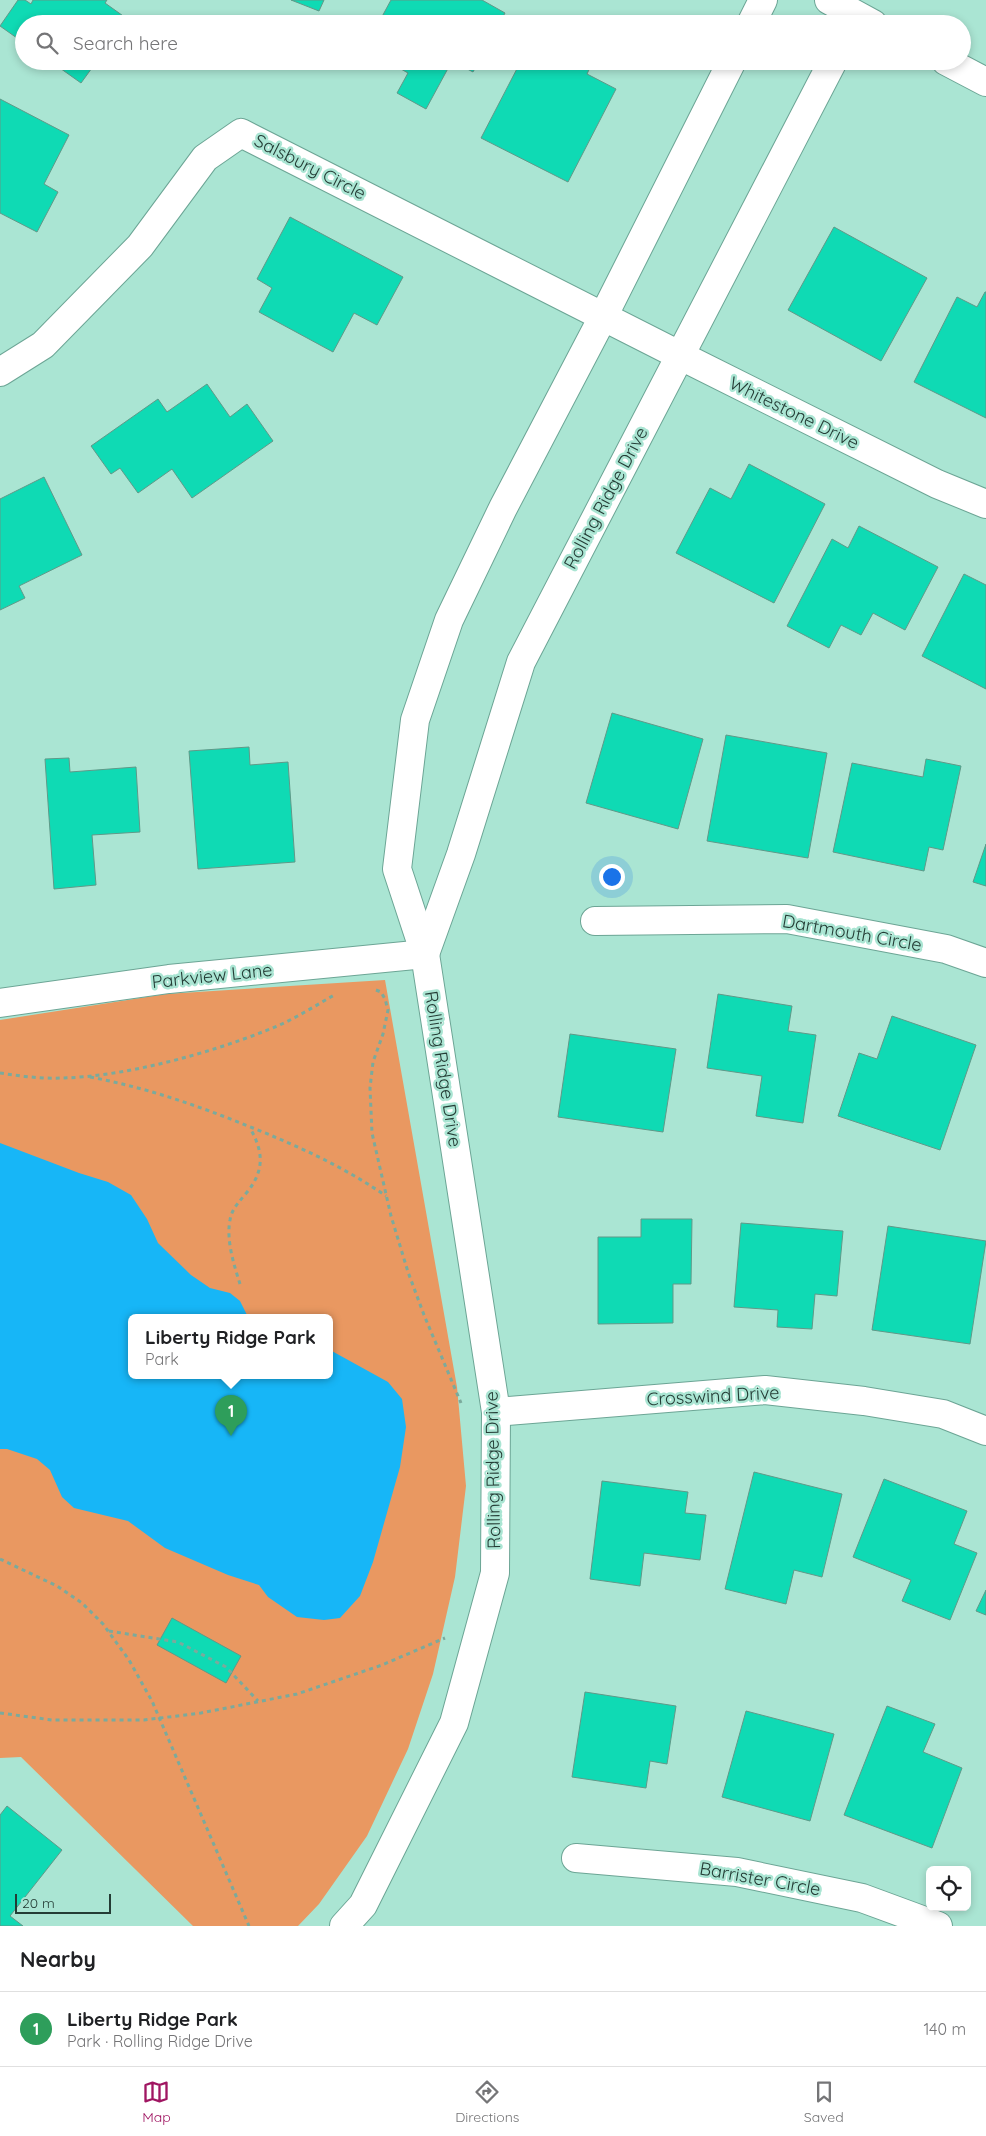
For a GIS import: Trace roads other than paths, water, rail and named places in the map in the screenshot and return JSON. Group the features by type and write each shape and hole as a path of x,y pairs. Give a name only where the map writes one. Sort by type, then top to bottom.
{"street":[{"path":"756,15 763,0"},
{"path":"829,0 859,15"},
{"name":"Rolling Ridge Drive","path":"344,1926 363,1905 454,1723 495,1573 496,1412 425,954 397,869 415,720 449,620 503,508 604,317 728,70"},
{"name":"Rolling Ridge Drive","path":"425,954 461,854 521,662 828,70"},
{"path":"963,70 986,82"},
{"name":"Salsbury Circle","path":"0,372 43,345 140,246 205,158 241,133 604,317"},
{"name":"Whitestone Drive","path":"604,317 937,484 986,504"},
{"name":"Dartmouth Circle","path":"595,922 787,920 946,949 986,963"},
{"name":"Parkview Lane","path":"0,1003 169,979 425,954"},
{"name":"Crosswind Drive","path":"496,1412 765,1390 864,1401 943,1414 986,1431"},
{"name":"Barrister Circle","path":"576,1858 737,1872 862,1898 938,1926"}],"water":[{"path":"0,1143 108,1182 131,1195 147,1219 158,1243 191,1275 210,1288 230,1293 240,1301 246,1314 128,1314 128,1379 333,1379 333,1352 388,1382 402,1399 406,1427 400,1467 373,1562 360,1596 340,1618 324,1620 297,1617 268,1597 259,1585 228,1575 165,1548 128,1521 74,1508 62,1497 50,1470 37,1459 7,1449 0,1449"}],"place":[{"name":"Liberty Ridge Park","path":"231,1436"}]}
